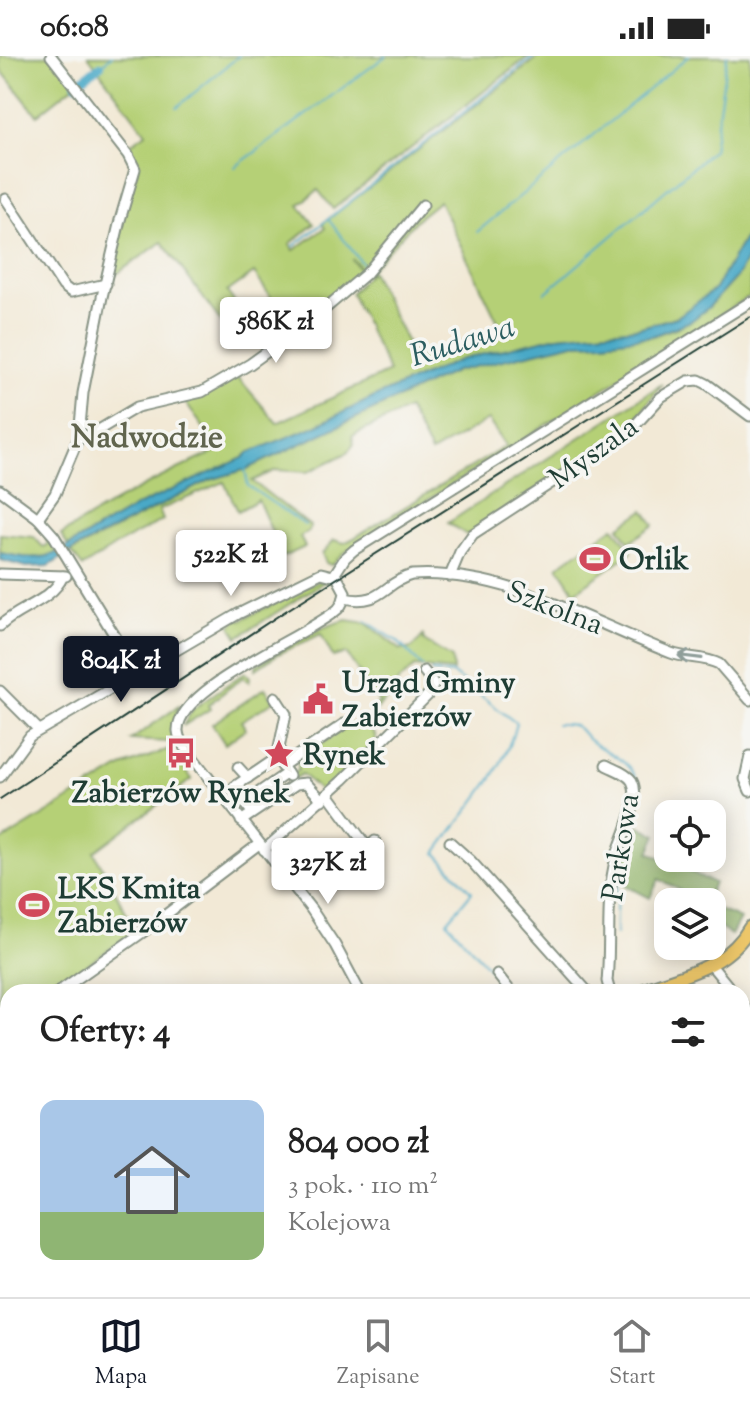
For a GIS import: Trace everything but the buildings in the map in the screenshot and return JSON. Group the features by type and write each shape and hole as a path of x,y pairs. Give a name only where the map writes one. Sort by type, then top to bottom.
{"main road":[{"path":"660,984 711,965 734,949 750,927"}],"street":[{"path":"38,518 55,494 79,437 83,393 120,220 134,174 134,165 51,56"},
{"path":"6,199 63,286 71,292 106,284"},
{"path":"79,437 87,437 137,407 202,392 240,370 314,318 357,282 423,205"},
{"path":"334,575 354,550 750,302"},
{"name":"Myszala","path":"450,576 460,552 473,534 628,433 661,397 688,381 699,380 707,384 750,416"},
{"path":"0,490 38,518 54,536 138,674"},
{"path":"0,574 63,576 75,571"},
{"path":"0,777 26,741 39,730 263,600 316,574 334,575 344,588 344,598 336,611 194,701 180,717 178,729 182,743 332,942 356,984"},
{"path":"0,626 9,617 58,588 63,576"},
{"name":"Szkolna","path":"344,598 370,600 408,576 471,578 503,586 674,655 712,660 750,700"},
{"path":"69,984 262,847 325,797 433,689 434,684 424,671"},
{"path":"0,691 39,730"},
{"path":"275,697 286,714 284,768"},
{"path":"284,768 248,778 234,787 250,807 284,768 344,724"},
{"path":"750,756 745,779 750,791"},
{"name":"Parkowa","path":"606,765 626,776 633,786 631,817 616,858 612,881 608,984"},
{"path":"238,767 248,778"},
{"path":"241,821 296,784 306,783 325,797 368,848 375,841"},
{"path":"450,842 471,861 581,984"},
{"path":"711,965 726,984"},
{"path":"497,974 505,984"}],"green space":[{"path":"0,56 55,56 76,84 37,115 0,69"},
{"path":"88,56 529,56 333,209 318,190 299,205 314,224 290,244 294,250 325,228 322,224 540,56 750,56 750,228 715,289 682,315 638,328 558,336 460,360 248,453 137,506 68,546 61,535 81,522 139,489 220,450 184,401 207,393 236,375 277,423 389,372 351,293 371,271 415,359 501,328 439,201 418,218 366,274 352,259 362,274 293,329 254,273 227,292 247,318 227,330 162,242 111,278 122,221 138,167 125,148 146,133"},
{"path":"750,252 750,296 344,553 331,565 326,563 322,554 334,540 344,543 352,539 506,446 488,420 431,453 408,409 352,436 354,444 347,453 308,472 276,470 252,481 310,526 309,531 300,537 305,547 283,557 258,500 238,511 224,482 159,510 163,520 83,567 71,552 210,480 247,469 456,371 574,343 652,336 678,327 709,307 737,276"},
{"path":"662,384 630,427 467,535 448,523"},
{"path":"644,510 654,525 629,542 619,527"},
{"name":"Orlik","path":"614,527 632,552 575,592 558,566"},
{"path":"0,534 34,537 43,547 48,545 46,538 49,538 57,553 36,558 0,553"},
{"path":"327,580 238,637 231,626 238,617 241,620 277,602 279,597"},
{"path":"347,620 366,623 401,650 412,648 423,636 424,641 452,658 453,671 414,667 373,713 379,702 346,653 333,657 321,634 278,654 256,669 256,665 300,639"},
{"path":"245,672 250,677 249,682 243,677 208,705 210,709 183,726 193,709"},
{"path":"265,688 274,701 241,721 246,729 225,744 212,724"},
{"path":"179,706 173,727 176,739 169,742 131,740"},
{"path":"363,717 376,742 326,790 320,791 302,774 293,779 291,775 298,770 298,758"},
{"path":"169,749 192,779 94,852 136,931 60,984 0,984 0,842 122,767"},
{"path":"638,825 654,833 649,852 654,854 654,872 691,872 714,883 712,888 676,888 659,879 650,898 623,884 626,858"},
{"path":"726,913 740,919 731,935 726,932"}],"water":[{"path":"750,228 750,252 737,276 709,307 691,321 652,336 574,343 456,371 247,469 210,480 75,549 49,566 26,567 0,560 0,553 36,558 57,553 137,506 248,453 460,360 558,336 638,328 677,317 715,289"}],"waterway":[{"path":"101,65 112,56"},
{"path":"177,107 239,56"},
{"path":"235,167 386,56"},
{"path":"294,246 535,56"},
{"path":"477,232 689,56"},
{"path":"545,293 713,150 727,56"},
{"path":"76,84 101,65"},
{"path":"406,219 419,202"},
{"path":"328,219 365,267"},
{"path":"245,469 248,486 305,525"},
{"path":"366,621 397,641 423,667"},
{"path":"431,672 453,674 516,723 511,741 494,775 436,853 472,892 447,922 494,973"},
{"path":"556,724 577,727 588,739 624,763 638,785"},
{"path":"631,833 633,823"},
{"path":"616,934 618,886 629,839"}],"railway":[{"path":"0,799 284,612 750,317"}],"place":[{"name":"Orlik","path":"595,559"},
{"name":"Urząd Gminy Zabierzów","path":"318,699"},
{"name":"Zabierzów Rynek","path":"181,753"},
{"name":"Rynek","path":"279,754"},
{"name":"LKS Kmita Zabierzów","path":"34,905"}],"district":[{"name":"Nadwodzie","path":"147,436"}],"water label":[{"name":"Rudawa","path":"462,340"}]}
